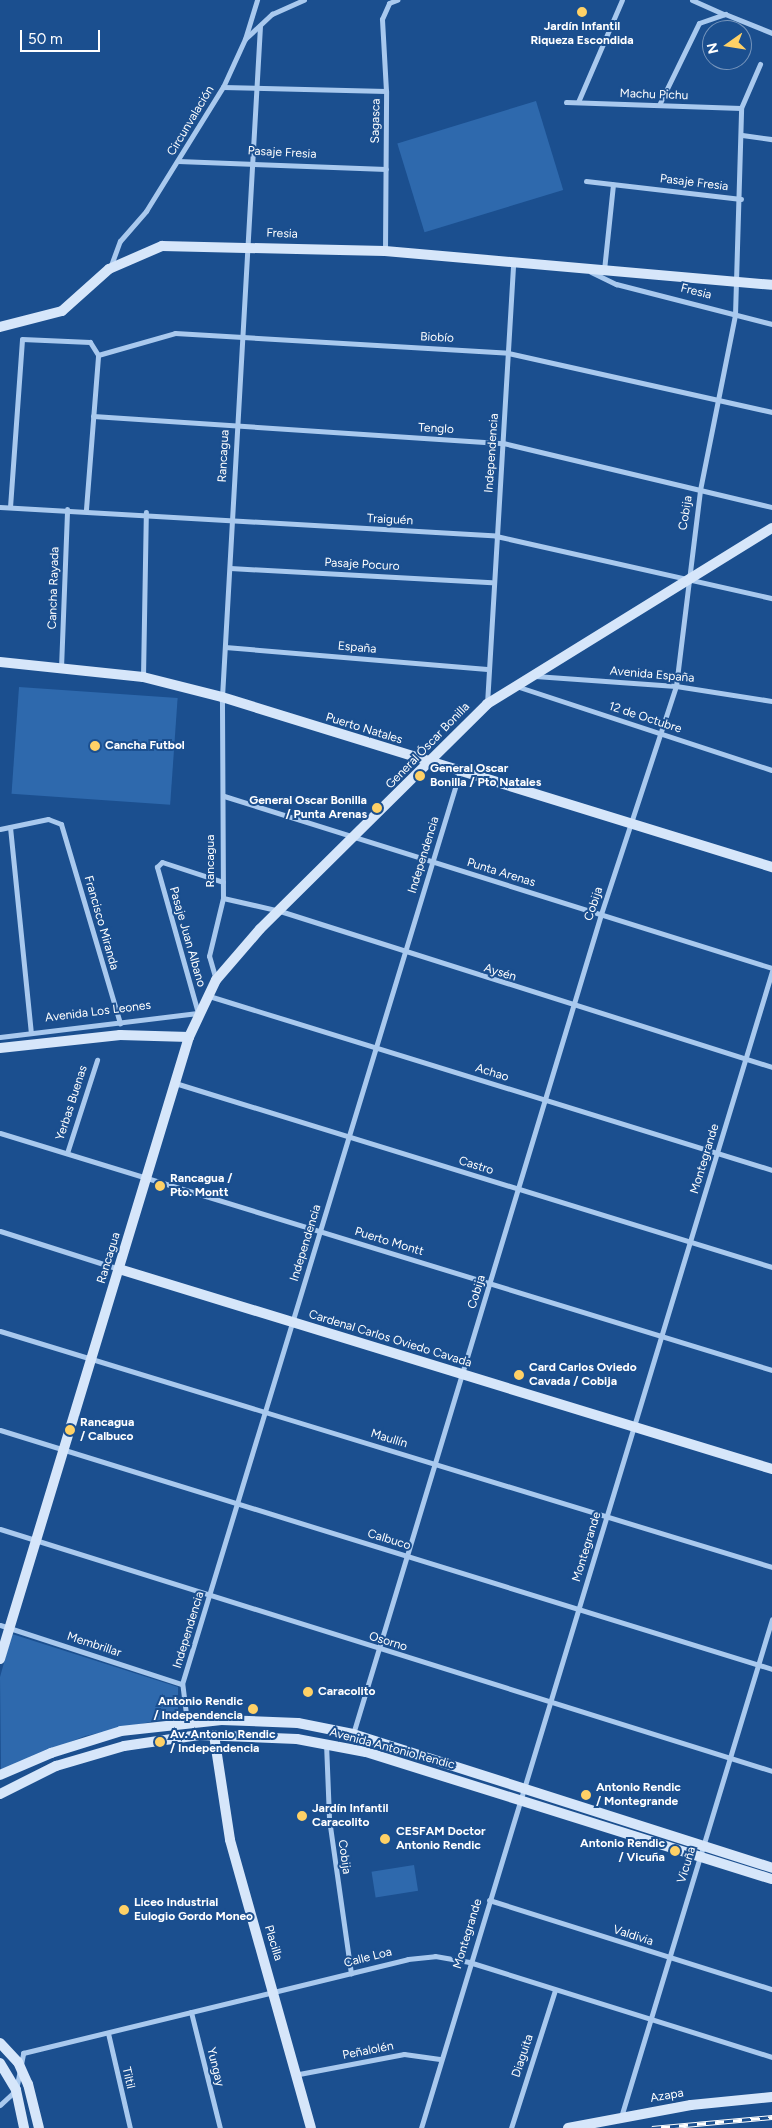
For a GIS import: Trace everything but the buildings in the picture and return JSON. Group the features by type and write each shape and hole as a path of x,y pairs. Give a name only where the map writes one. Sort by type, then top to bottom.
{"street":[{"path":"245,39 257,0"},
{"name":"Circunvalación","path":"109,270 120,241 146,211 223,87 245,39 272,14 304,0"},
{"name":"Sagasca","path":"385,251 386,91 382,19 388,3 397,0"},
{"path":"578,102 622,0"},
{"path":"692,0 772,33"},
{"path":"659,105 699,23 725,14"},
{"name":"Rancagua","path":"0,1659 4,1626 36,1543 189,1037 206,996 216,980 209,956 223,898 224,796 222,697 260,26"},
{"name":"Cobija","path":"353,1734 381,1650 601,914 676,686 686,578 700,490 735,315 741,199 741,108 760,64"},
{"path":"223,87 386,91"},
{"name":"Machu Pichu","path":"566,102 741,108"},
{"path":"742,135 772,139"},
{"name":"Pasaje Fresia","path":"178,161 253,162 386,169"},
{"name":"Pasaje Fresia","path":"586,181 741,199"},
{"path":"604,270 613,184"},
{"name":"Fresia","path":"0,327 62,311 109,270 162,246 248,245 385,251 738,284 772,285"},
{"name":"Independencia","path":"487,704 492,582 503,443 513,262"},
{"name":"Fresia","path":"586,270 616,284 772,324"},
{"name":"Biobío","path":"98,355 159,334 508,352 772,412"},
{"path":"10,507 22,339 90,342 98,355 86,509"},
{"name":"Tenglo","path":"93,416 238,428 503,443 772,507"},
{"name":"Traiguén","path":"0,507 146,512 233,520 496,536 772,598"},
{"name":"Cancha Rayada","path":"61,668 67,509"},
{"path":"142,677 146,512"},
{"name":"General Óscar Bonilla","path":"216,980 280,910 357,837 487,704 513,685 686,578 772,528"},
{"name":"Pasaje Pocuro","path":"230,568 492,582"},
{"name":"España","path":"225,647 488,669"},
{"name":"Puerto Natales","path":"0,662 142,677 222,697 772,867"},
{"name":"Avenida España","path":"529,675 676,686 772,701"},
{"name":"12 de Octubre","path":"513,685 772,770"},
{"name":"Independencia","path":"187,1722 182,1684 460,771"},
{"name":"Punta Arenas","path":"224,796 601,914 772,970"},
{"name":"Francisco Miranda","path":"10,827 48,819 63,828 120,1023"},
{"path":"0,829 10,827 31,1032"},
{"name":"Pasaje Juan Albano","path":"198,1013 157,867 162,862 223,882"},
{"name":"Aysén","path":"223,898 280,910 404,954 772,1067"},
{"name":"Montegrande","path":"421,2128 440,2059 718,1153 772,970"},
{"name":"Achao","path":"206,996 772,1170"},
{"name":"Avenida Los Leones","path":"0,1037 198,1013"},
{"name":"Avenida Los Leones","path":"0,1048 120,1035 189,1037"},
{"name":"Yerbas Buenas","path":"67,1153 97,1060"},
{"name":"Castro","path":"175,1083 772,1268"},
{"name":"Puerto Montt","path":"0,1133 772,1370"},
{"name":"Cardenal Carlos Oviedo Cavada","path":"0,1231 772,1469"},
{"name":"Maullín","path":"0,1331 772,1567"},
{"name":"Calbuco","path":"0,1430 772,1669"},
{"name":"Osorno","path":"0,1529 36,1543 772,1771"},
{"name":"Vicuña","path":"621,2117 772,1619"},
{"name":"Membrillar","path":"4,1626 182,1684"},
{"name":"Avenida Antonio Rendic","path":"0,1775 86,1740 187,1722 270,1721 353,1734 522,1794 701,1852 772,1879"},
{"name":"Avenida Antonio Rendic","path":"0,1794 56,1766 99,1752 214,1735 326,1743 522,1794"},
{"name":"Placilla","path":"214,1735 230,1840 299,2074 311,2128"},
{"name":"Cobija","path":"326,1743 329,1819 351,1973"},
{"name":"Avenida Antonio Rendic","path":"701,1852 772,1868"},
{"name":"Valdivia","path":"489,1900 772,1989"},
{"name":"Calle Loa","path":"18,2062 23,2053 417,1958 470,1962 772,2057"},
{"name":"Diaguita","path":"511,2128 555,1990"},
{"name":"Yungay","path":"191,2012 220,2128"},
{"name":"Tiltil","path":"108,2033 130,2128"},
{"path":"0,2043 18,2062 39,2128"},
{"name":"Peñalolén","path":"299,2074 404,2054 440,2059"},
{"path":"18,2062 16,2090 24,2128"},
{"path":"0,2063 16,2090"},
{"path":"0,2105 16,2090"},
{"name":"Azapa","path":"568,2128 621,2117 772,2097"}],"shaded area":[{"path":"536,101 563,190 425,232 397,143"},
{"name":"Cancha Futbol","path":"19,687 178,698 170,805 12,794"},
{"path":"12,1634 178,1687 178,1716 85,1736 1,1770 0,1677"},
{"path":"414,1865 418,1891 376,1897 372,1872"}],"railway":[{"path":"652,2128 772,2117"}],"place":[{"name":"Jardín Infantil Riqueza Escondida","path":"582,12"},
{"name":"Cancha Futbol","path":"95,746"},
{"name":"General Oscar Bonilla / Pto Natales","path":"420,776"},
{"name":"General Oscar Bonilla / Punta Arenas","path":"377,808"},
{"name":"Rancagua / Pto. Montt","path":"160,1186"},
{"name":"Card Carlos Oviedo Cavada / Cobija","path":"519,1375"},
{"name":"Rancagua / Calbuco","path":"70,1430"},
{"name":"Caracolito","path":"308,1692"},
{"name":"Antonio Rendic / Independencia","path":"253,1709"},
{"name":"Av. Antonio Rendic / Independencia","path":"160,1742"},
{"name":"Antonio Rendic / Montegrande","path":"586,1795"},
{"name":"Jardín Infantil Caracolito","path":"302,1816"},
{"name":"CESFAM Doctor Antonio Rendic","path":"385,1839"},
{"name":"Antonio Rendic / Vicuña","path":"675,1851"},
{"name":"Liceo Industrial Eulogio Gordo Moneo","path":"124,1910"}]}
